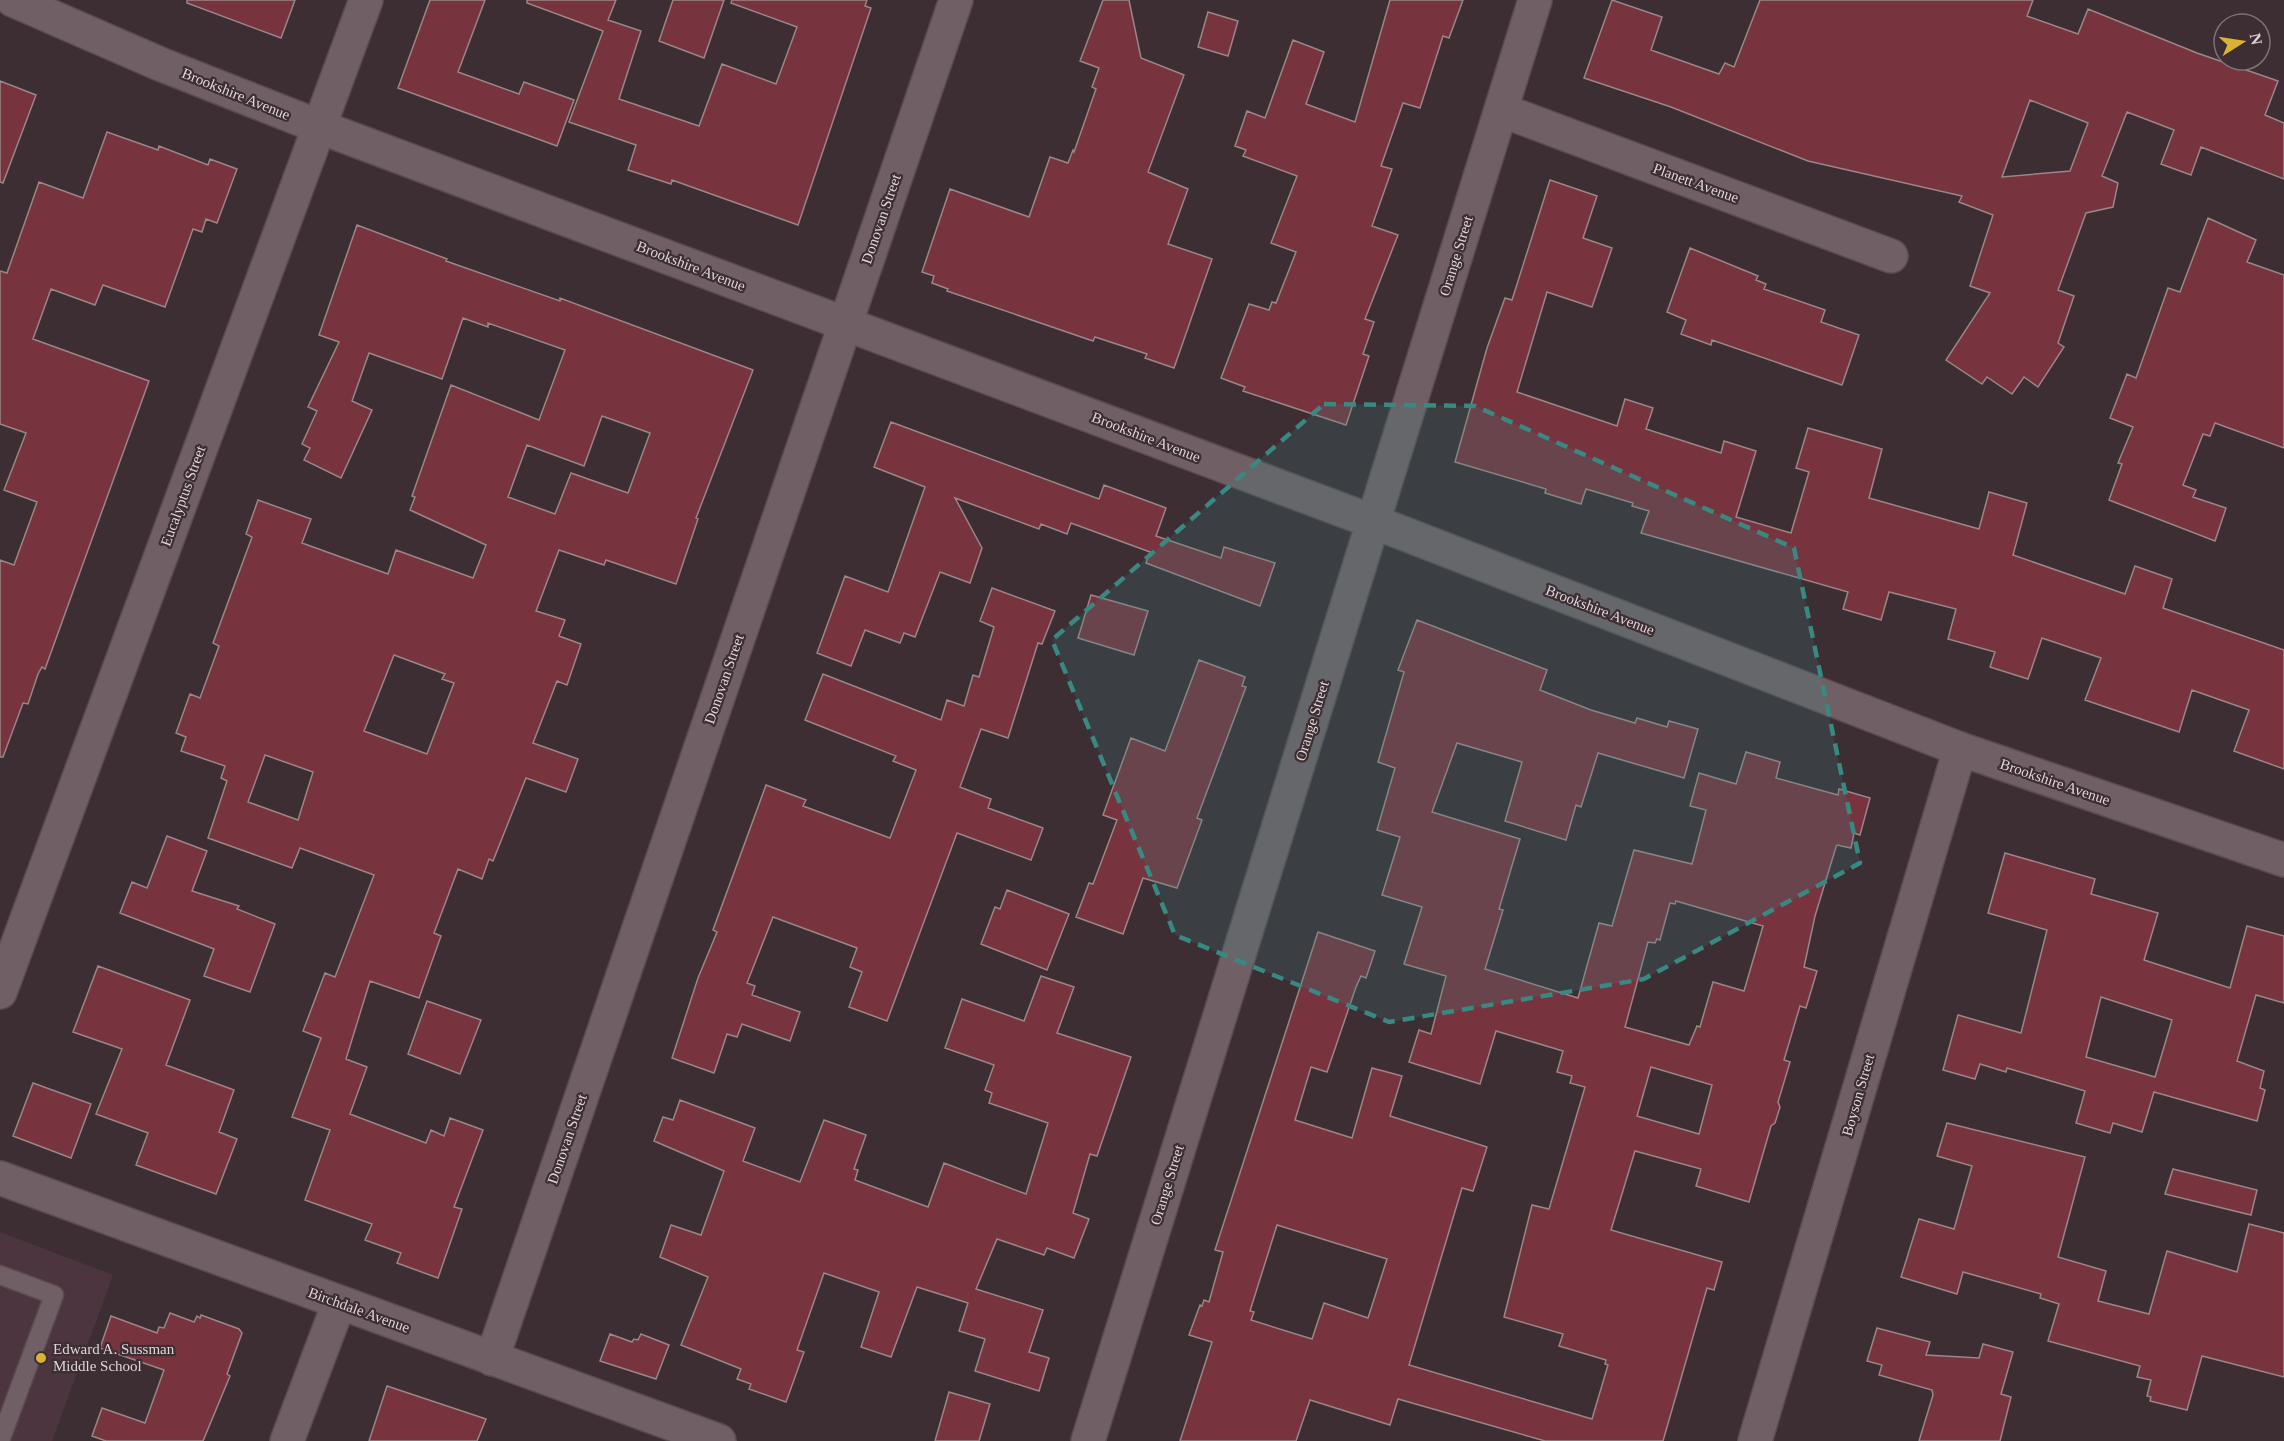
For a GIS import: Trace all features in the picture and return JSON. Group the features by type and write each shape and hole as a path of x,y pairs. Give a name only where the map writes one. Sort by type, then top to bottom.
{"street":[{"name":"Brookshire Avenue","path":"13,0 160,64 320,127 1374,522 1960,749 2284,860"},
{"name":"Eucalyptus Street","path":"0,992 366,0"},
{"name":"Donovan Street","path":"492,1359 956,0"},
{"name":"Orange Street","path":"1088,1441 1535,0"},
{"name":"Planett Avenue","path":"1500,110 1891,256"},
{"name":"Boyson Street","path":"1755,1441 1960,749"},
{"name":"Birchdale Avenue","path":"0,1179 719,1441"},
{"path":"287,1441 339,1303"}],"lane":[{"path":"0,1275 54,1295 0,1441"}],"highlighted area":[{"path":"1324,404 1475,406 1794,548 1860,863 1644,979 1389,1022 1175,935 1052,640"}],"shaded area":[{"name":"Edward A. Sussman Middle School","path":"0,1232 113,1275 52,1441 0,1441"}],"building":[{"path":"187,0 295,0 281,38 187,3"},
{"path":"430,0 485,0 458,72 519,94 524,82 574,100 557,146 398,88"},
{"path":"527,0 616,0 608,20 641,31 619,99 699,126 722,64 776,84 797,27 731,3 732,0 867,0 865,6 871,8 798,225 672,180 671,184 628,170 636,145 569,122 603,31 527,3"},
{"path":"673,0 724,0 704,58 659,41"},
{"path":"1103,0 1129,0 1141,58 1184,75 1148,172 1188,189 1168,244 1212,259 1174,368 1145,358 1147,354 1095,337 1093,341 947,291 948,289 932,283 934,276 922,272 950,189 1029,217 1050,157 1068,163 1096,89 1092,87 1099,68 1080,61"},
{"path":"1390,0 1463,0 1449,38 1443,36 1420,108 1403,103 1381,166 1392,169 1372,226 1398,235 1365,319 1374,322 1363,354 1369,356 1346,425 1243,391 1245,387 1221,378 1249,304 1269,310 1272,302 1276,303 1296,252 1271,243 1297,176 1243,156 1246,150 1235,146 1247,111 1265,118 1293,40 1324,52 1306,104 1355,122"},
{"path":"1612,0 1662,17 1651,50 1719,74 1725,63 1734,67 1760,0 2033,0 2027,16 2078,34 2088,9 2212,58 2212,72 2252,72 2278,81 2265,115 2284,123 2284,179 2201,147 2191,175 2161,164 2174,130 2127,112 2102,176 2118,183 2113,207 2086,213 2058,290 2074,296 2058,343 2064,347 2038,387 2024,377 2012,394 1987,377 1982,384 1946,360 1990,293 1970,286 1993,215 1959,202 1962,196 1808,161 1671,107 1584,78","holes":["2030,100 2088,123 2070,171 2002,177"]},
{"path":"1208,12 1238,21 1228,56 1198,47"},
{"path":"0,81 36,95 3,183 0,182"},
{"path":"107,132 158,150 159,146 208,165 210,159 237,169 217,223 206,219 202,232 193,229 165,307 103,285 95,305 51,289 33,339 149,381 45,669 42,667 38,674 28,704 23,703 3,757 0,757 0,560 14,565 37,502 4,490 26,433 0,424 0,271 7,273 39,182 83,198"},
{"path":"1550,180 1597,196 1583,238 1612,248 1592,307 1547,292 1517,392 1617,426 1625,399 1653,408 1646,429 1721,453 1724,441 1756,451 1736,517 1791,533 1809,472 1796,468 1808,428 1882,449 1869,498 1979,529 1989,492 2027,503 2013,555 2125,594 2135,566 2172,579 2163,608 2284,650 2284,769 2234,751 2249,710 2192,690 2179,732 2085,700 2101,658 2042,638 2028,679 1990,667 1995,652 1948,639 1956,609 1889,592 1881,620 1843,609 1848,592 1641,533 1649,511 1632,506 1633,503 1586,489 1581,504 1545,493 1546,489 1455,462 1487,348 1505,298 1512,300"},
{"path":"2208,218 2256,240 2247,262 2284,275 2284,448 2215,423 2210,436 2203,434 2183,485 2196,490 2193,497 2226,508 2215,541 2109,500 2122,464 2118,463 2133,427 2110,418 2127,374 2136,378 2168,288 2180,292"},
{"path":"357,225 447,259 446,261 560,301 560,298 753,370 696,518 698,519 676,584 606,560 604,565 559,550 536,611 565,620 559,636 581,644 567,685 557,681 533,743 578,759 566,792 526,778 493,861 489,859 482,879 458,869 434,933 441,936 419,998 370,981 346,1059 367,1067 350,1114 426,1143 431,1130 444,1136 450,1118 483,1130 454,1207 462,1209 438,1278 397,1263 401,1253 365,1240 372,1224 305,1200 330,1130 292,1117 321,1038 303,1031 325,973 335,977 374,875 300,848 292,868 208,838 227,781 221,778 225,766 181,751 186,737 176,733 190,694 200,698 219,646 213,643 252,537 246,534 258,500 311,519 302,543 388,574 396,550 473,578 486,545 410,510 415,497 412,496 451,385 539,420 565,350 488,323 488,327 463,318 442,379 369,353 352,401 372,410 341,478 304,460 310,448 302,444 317,411 308,407 339,342 319,335","holes":["602,416 650,433 628,493 571,473 555,514 508,497 527,445 584,466","394,655 445,674 442,679 454,683 427,754 364,731","265,755 313,772 298,820 248,802"]},
{"path":"1690,248 1758,276 1756,280 1766,284 1764,289 1825,310 1821,322 1859,335 1842,385 1712,340 1711,345 1681,334 1686,320 1667,312"},
{"path":"891,422 1099,499 1104,485 1166,508 1156,536 1221,558 1224,547 1275,563 1260,606 1146,563 1150,552 1071,523 1067,534 1041,524 1039,529 955,498 982,548 970,583 940,572 915,637 904,633 900,643 865,630 851,666 817,653 845,576 888,592 925,487 874,467"},
{"path":"992,588 1055,611 1042,644 1038,643 1008,738 981,729 960,787 991,799 988,808 1043,828 1031,860 957,833 887,1021 849,1007 862,972 850,967 857,948 773,917 747,983 755,986 752,995 800,1012 790,1041 742,1024 737,1037 727,1034 714,1073 672,1058 698,978 717,932 713,930 766,785 806,800 803,806 890,838 916,770 893,761 896,756 805,720 823,674 941,720 947,700 964,706 973,675 979,677 994,627 980,621"},
{"path":"1091,595 1148,611 1134,655 1078,638"},
{"path":"1417,620 1547,670 1540,690 1591,710 1635,723 1637,718 1667,727 1669,721 1698,729 1684,778 1598,753 1581,807 1576,805 1566,840 1505,821 1522,762 1457,743 1432,812 1520,839 1499,909 1503,910 1485,969 1578,998 1599,923 1612,926 1634,850 1692,864 1706,810 1690,806 1699,773 1736,784 1746,752 1780,762 1776,778 1838,795 1839,789 1870,798 1860,835 1854,833 1851,848 1837,845 1836,847 1815,916 1804,967 1817,971 1806,1008 1800,1006 1784,1060 1790,1062 1778,1102 1780,1107 1775,1123 1771,1126 1749,1202 1696,1186 1701,1169 1635,1151 1611,1230 1722,1262 1714,1290 1707,1288 1663,1441 1545,1441 1398,1399 1390,1425 1310,1400 1296,1441 1180,1441 1212,1342 1189,1335 1200,1305 1202,1306 1204,1300 1209,1302 1223,1252 1215,1250 1318,932 1375,951 1366,978 1361,976 1356,987 1327,1072 1311,1067 1295,1120 1352,1138 1372,1068 1402,1076 1390,1116 1487,1147 1473,1191 1462,1188 1409,1365 1592,1419 1608,1365 1605,1364 1606,1360 1559,1346 1563,1334 1504,1317 1532,1205 1549,1209 1585,1087 1570,1083 1572,1076 1557,1072 1563,1051 1496,1031 1480,1084 1409,1062 1419,1030 1431,1034 1446,976 1404,964 1422,907 1382,895 1400,837 1377,830 1395,768 1378,762 1404,672 1398,670","holes":["1676,901 1763,926 1744,991 1713,982 1700,1027 1697,1026 1689,1045 1625,1027 1648,942 1655,943 1657,939 1660,940 1670,903 1675,904","1651,1067 1712,1085 1699,1134 1637,1116","1277,1225 1387,1259 1368,1318 1324,1303 1312,1339 1251,1320 1254,1312 1250,1311"]},
{"path":"1199,660 1245,677 1242,686 1246,687 1197,818 1202,820 1177,888 1143,878 1123,934 1076,917 1089,883 1093,884 1117,820 1103,815 1131,738 1165,751"},
{"path":"167,836 207,851 192,891 239,906 237,909 275,924 250,992 204,976 214,949 120,913 132,882 147,888"},
{"path":"2005,853 2095,879 2091,894 2158,913 2144,960 2230,988 2247,926 2284,936 2284,1003 2256,995 2237,1061 2264,1071 2260,1088 2265,1090 2257,1121 2154,1092 2142,1132 2113,1123 2110,1133 2076,1123 2085,1091 2007,1068 2006,1072 1980,1064 1975,1079 1943,1070 1958,1015 2021,1033 2047,930 1988,913","holes":["2101,997 2172,1020 2155,1077 2086,1057"]},
{"path":"1007,890 1069,914 1047,970 981,944 995,907 1000,909"},
{"path":"98,966 190,1000 166,1065 234,1090 219,1132 237,1139 216,1194 136,1165 148,1133 96,1114 122,1049 73,1032"},
{"path":"1041,976 1074,987 1057,1033 1131,1057 1097,1156 1090,1154 1073,1213 1089,1219 1074,1258 1047,1248 1044,1255 997,1239 976,1289 1043,1310 1029,1352 1049,1358 1039,1391 975,1371 985,1339 959,1331 968,1303 917,1287 891,1357 861,1347 879,1292 824,1273 797,1350 804,1352 786,1402 749,1389 751,1384 737,1379 741,1369 681,1345 708,1277 660,1257 671,1225 701,1235 724,1171 654,1141 663,1117 673,1120 680,1100 755,1128 743,1161 800,1182 824,1120 866,1135 854,1169 858,1170 855,1180 928,1207 944,1163 1026,1194 1048,1123 989,1103 992,1093 985,1090 994,1065 945,1048 962,999 1024,1021"},
{"path":"427,1001 481,1020 460,1074 408,1054"},
{"path":"33,1083 91,1104 71,1158 13,1136"},
{"path":"1947,1123 2085,1157 2058,1257 2106,1271 2098,1301 2149,1314 2167,1251 2237,1272 2249,1224 2284,1233 2284,1377 2202,1356 2187,1410 2150,1401 2151,1397 2147,1396 2151,1380 2137,1377 2140,1366 2048,1341 2059,1304 2040,1298 2041,1294 1963,1272 1957,1294 1901,1277 1919,1219 1954,1229 1972,1166 1937,1156"},
{"path":"2173,1169 2257,1190 2251,1215 2165,1194"},
{"path":"170,1313 194,1322 197,1316 200,1318 201,1315 239,1329 242,1333 227,1374 230,1376 203,1441 106,1441 92,1436 102,1408 145,1423 164,1370 100,1348 111,1316 157,1333 159,1327 164,1328"},
{"path":"1877,1328 1930,1342 1926,1355 1979,1358 1983,1344 2013,1352 2001,1394 2011,1397 2000,1441 1919,1441 1933,1395 1932,1390 1879,1375 1882,1365 1867,1361"},
{"path":"610,1334 632,1342 634,1339 638,1340 641,1334 669,1345 656,1379 600,1361"},
{"path":"387,1386 486,1419 477,1441 369,1441"},
{"path":"949,1392 990,1404 979,1441 935,1441"}],"place":[{"name":"Edward A. Sussman Middle School","path":"41,1358"}]}
